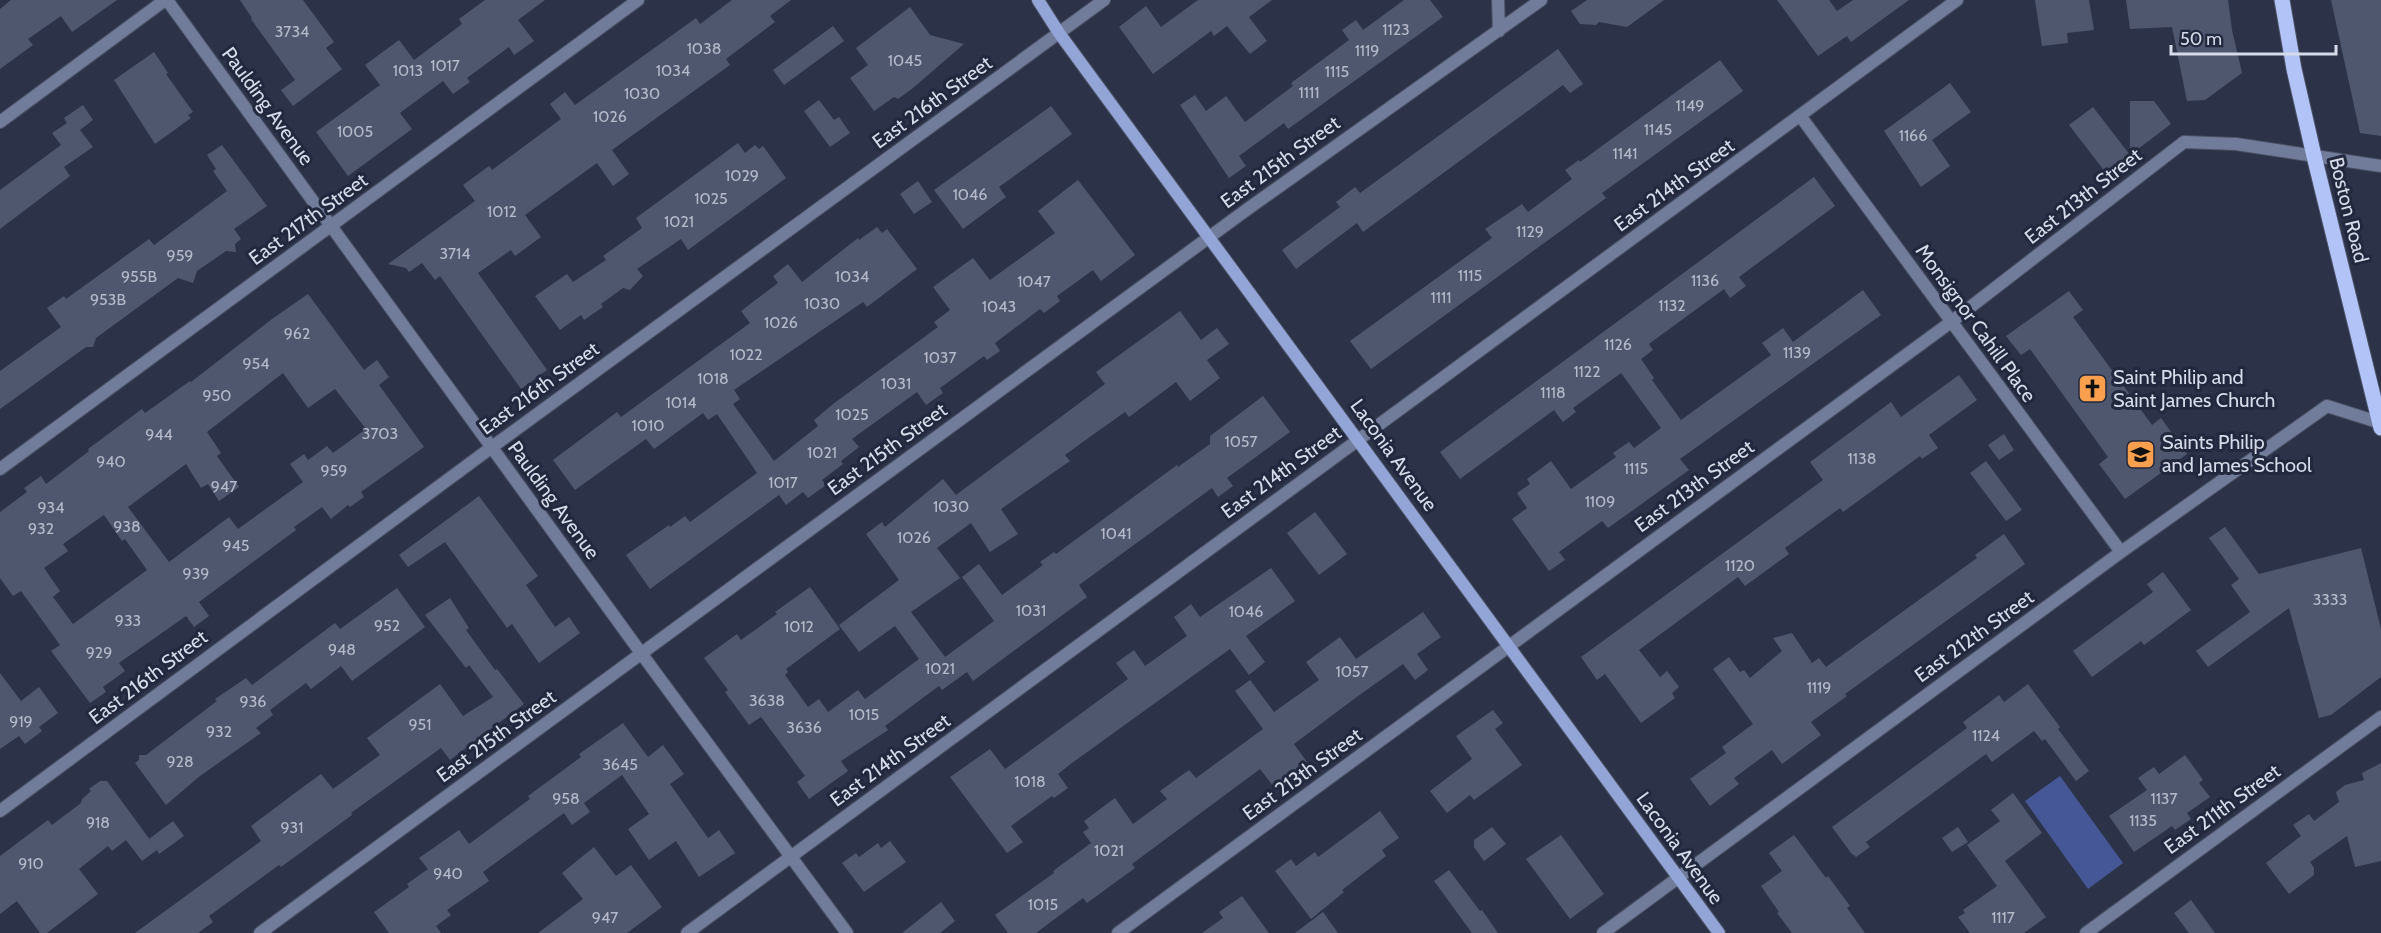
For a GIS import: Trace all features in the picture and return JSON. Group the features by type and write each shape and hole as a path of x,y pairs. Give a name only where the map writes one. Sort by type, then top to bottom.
{"main road":[{"name":"Boston Road","path":"2283,0 2294,69 2380,424"}],"street":[{"path":"0,122 166,0"},
{"name":"Paulding Avenue","path":"166,0 847,933"},
{"name":"East 217th Street","path":"0,469 638,0"},
{"name":"Laconia Avenue","path":"1038,0 1059,33 1719,933"},
{"name":"East 216th Street","path":"0,811 492,447 1104,0"},
{"path":"1498,0 1499,31"},
{"name":"East 215th Street","path":"260,933 1209,238 1541,0"},
{"name":"East 214th Street","path":"687,933 1801,117 1957,0"},
{"name":"Monsignor Cahill Place","path":"1801,117 2121,552"},
{"name":"East 213th Street","path":"1118,933 1951,322 2184,142 2236,144 2381,166"},
{"name":"East 212th Street","path":"1603,933 2121,552 2327,406 2380,424"},
{"name":"East 211th Street","path":"2086,933 2381,717"}],"shaded area":[{"path":"2060,776 2123,863 2088,889 2025,801"}],"building":[{"path":"11,0 117,0 72,32 61,16 28,39 33,45 0,69 0,9"},
{"path":"240,0 303,0 334,42 326,48 342,69 293,106 281,90 295,80"},
{"path":"485,0 545,0 518,20 534,41 514,55 509,47 467,78 470,82 453,94 443,81 400,113 412,129 348,176 316,132 380,85 365,65 399,40 414,60 462,24 459,19"},
{"path":"732,0 791,0 770,16 775,22 726,59 730,65 612,150 629,174 613,186 597,163 525,215 541,237 515,256 511,250 478,273 547,370 521,389 440,276 435,280 422,263 409,272 406,268 388,264 475,201 463,185 489,166 492,170 561,119 550,104 565,92 575,105 696,18 700,24"},
{"path":"1198,0 1272,0 1249,17 1267,41 1250,54 1227,26 1214,36 1211,31 1153,74 1119,27 1146,6 1161,27"},
{"path":"1404,0 1430,0 1443,17 1288,129 1284,123 1239,156 1246,166 1229,178 1180,105 1195,95 1206,111 1226,96 1245,122 1293,86 1291,83 1349,40 1342,30 1356,20 1363,30"},
{"path":"1587,0 1664,0 1627,27 1599,22 1596,25 1580,24 1571,11"},
{"path":"1777,0 1829,0 1837,11 1853,0 1909,0 1851,42 1847,36 1818,56"},
{"path":"2035,0 2089,0 2094,30 2067,33 2068,43 2042,46"},
{"path":"2126,0 2228,0 2242,73 2205,100 2187,101 2172,27 2130,29"},
{"path":"2331,0 2381,0 2381,136 2360,133"},
{"path":"910,7 930,35 964,44 913,88 898,99 894,97 874,111 850,78 868,65 856,48"},
{"path":"833,26 844,41 784,85 773,70"},
{"path":"1558,49 1583,84 1570,93 1563,85 1363,232 1357,223 1296,269 1282,250 1340,207 1336,202 1355,187 1360,193"},
{"path":"154,52 168,73 166,74 193,112 188,115 191,118 155,144 114,80"},
{"path":"1720,60 1743,91 1602,193 1606,198 1371,369 1350,341 1492,238 1485,229 1522,204 1528,212 1572,179 1565,170 1579,160 1580,162"},
{"path":"1950,83 1971,112 1932,140 1950,166 1921,187 1884,131"},
{"path":"819,100 834,120 839,117 850,133 830,147 804,111"},
{"path":"2130,101 2154,101 2171,124 2130,155"},
{"path":"83,105 93,120 80,130 93,147 64,167 70,176 0,229 0,190 61,145 52,133 67,123 64,118"},
{"path":"1051,106 1072,134 999,187 1006,197 963,229 934,190"},
{"path":"2093,107 2130,155 2106,173 2069,125"},
{"path":"738,143 745,153 755,145 759,149 763,146 786,178 688,250 681,239 637,269 643,276 630,290 623,288 601,304 603,307 584,320 581,315 560,330 535,296 567,274 573,282 606,260 603,256 642,228 636,218"},
{"path":"222,145 267,206 234,229 241,239 235,244 236,252 226,251 197,271 193,283 178,278 96,338 93,347 86,347 0,409 0,371 61,327 47,308 64,296 66,299 149,239 154,245 227,191 213,171 216,169 207,155"},
{"path":"1814,177 1835,206 1739,277 1746,286 1730,298 1724,289 1649,344 1653,350 1641,359 1654,378 1652,380 1681,420 1771,355 1762,343 1783,328 1793,342 1863,290 1881,315 1680,459 1689,470 1608,528 1602,521 1559,552 1565,560 1549,571 1512,519 1527,508 1517,493 1530,484 1527,479 1551,461 1571,489 1616,457 1613,453 1629,442 1634,448 1661,428 1621,373 1573,408 1576,412 1563,422 1554,410 1460,479 1440,452"},
{"path":"1078,180 1135,255 1101,281 1093,270 1057,296 1060,301 1044,313 1040,309 995,343 1000,351 987,360 984,356 940,388 943,393 926,405 917,392 852,439 859,447 841,461 843,464 822,480 826,485 808,498 803,492 786,505 779,495 650,589 626,555 685,516 690,522 757,473 717,414 708,420 703,413 654,449 646,439 575,490 553,460 617,412 621,417 750,323 741,311 778,283 773,276 788,264 802,282 858,238 859,240 877,227 882,233 887,229 917,269 867,307 863,302 734,390 740,399 733,404 774,461 818,426 814,420 833,404 938,327 934,322 950,310 933,287 973,258 990,280 1055,233 1038,211"},
{"path":"918,181 932,202 914,214 900,194"},
{"name":"Saint Philip and Saint James Church","path":"2069,291 2083,310 2073,317 2152,425 2161,418 2187,454 2125,499 2099,464 2108,457 2030,349 2021,355 2006,336"},
{"path":"308,294 364,370 377,360 389,377 379,385 424,447 361,492 364,497 350,507 348,505 331,519 322,507 294,527 296,530 199,602 209,616 194,627 186,616 119,663 125,671 103,687 106,692 90,703 51,651 60,645 21,591 13,596 0,578 0,512 27,492 24,488 41,476 46,484 142,409 145,413 191,382","holes":["283,373 308,408 335,389 366,429 333,453 327,446 308,460 304,454 290,464 303,482 238,529 229,517 169,562 128,507 186,464 201,488 208,484 219,501 239,487 217,456 221,453 207,432","104,515 122,541 125,539 147,570 73,624 53,597 60,591 44,568 68,551 63,544"]},
{"path":"1180,311 1201,340 1217,328 1229,344 1207,360 1220,378 1190,401 1176,382 1129,417 1125,412 1065,455 1070,461 1001,509 1018,534 990,552 971,523 937,548 960,578 911,612 945,657 994,621 962,577 979,564 1002,595 1043,565 1040,562 1054,552 1056,554 1177,465 1178,467 1210,444 1210,436 1263,396 1290,432 1227,478 1233,486 1218,497 1212,488 1079,585 1087,597 973,681 967,672 942,690 939,686 885,726 888,730 841,761 848,771 809,799 797,782 805,776 761,717 749,725 725,692 728,690 704,658 737,634 741,640 810,587 840,629 786,669 788,672 785,675 808,707 819,699 828,712 858,690 865,699 919,659 895,626 859,652 839,625 899,580 866,534 882,522 885,527 943,479 956,495 1105,384 1096,372"},
{"path":"1959,375 1977,400 1929,435 1938,448 1922,459 1920,456 1843,512 1840,508 1785,548 1789,554 1745,586 1738,577 1639,650 1660,677 1667,671 1679,687 1672,693 1675,698 1641,723 1605,674 1597,680 1581,657 1823,480 1810,462 1891,402 1901,417"},
{"path":"2004,434 2014,450 1999,460 1988,445"},
{"path":"1986,461 2022,510 2006,521 1970,473"},
{"path":"479,496 538,576 526,585 555,627 569,617 580,633 539,663 512,624 507,628 445,542 408,567 399,555"},
{"path":"1315,512 1347,554 1319,575 1287,533"},
{"path":"2225,527 2259,574 2361,548 2381,629 2381,677 2331,715 2319,718 2289,608 2208,667 2196,651 2250,612 2231,585 2239,579 2209,538"},
{"path":"2004,534 2025,564 1845,694 1847,696 1811,722 1821,735 1782,764 1772,750 1734,778 1739,784 1710,806 1690,779 1726,753 1722,747 1753,724 1713,669 1729,657 1740,672 1744,670 1750,678 1782,651 1773,638 1792,633 1812,663 1819,658 1826,667 1977,558 1975,555"},
{"path":"1271,568 1295,601 1246,636 1265,662 1249,675 1230,649 1072,763 1058,774 1068,788 1054,798 1052,796 1011,826 1023,842 1007,853 950,777 990,749 1005,769 1128,679 1116,663 1134,650 1145,666 1187,636 1174,617 1191,604 1200,617"},
{"path":"2163,572 2191,610 2144,645 2141,641 2092,677 2073,651 2153,592 2147,584"},
{"path":"397,588 425,627 352,681 341,666 311,689 306,683 270,710 273,715 256,728 261,733 200,776 166,805 135,763 139,760 139,755 146,755 217,701 215,699 246,678 252,685 335,623 340,629"},
{"path":"450,598 469,628 466,630 495,670 497,669 524,704 450,760 441,748 281,867 279,865 209,916 213,922 198,933 135,933 261,841 251,826 303,787 321,774 333,789 380,755 367,738 440,684 463,716 493,697 469,665 466,668 425,615"},
{"path":"1423,612 1441,637 1417,654 1428,670 1415,680 1403,664 1294,744 1307,762 1273,786 1260,769 1132,864 1135,868 1087,903 1083,898 1036,933 1008,933 995,915 1091,843 1083,832 1089,828 1084,821 1115,798 1133,824 1167,799 1160,791 1189,770 1196,778 1263,729 1235,691 1250,680 1274,712 1319,680 1306,662 1340,637 1356,659"},
{"path":"0,673 21,701 39,687 58,713 39,727 42,731 25,744 19,736 0,749"},
{"path":"2028,684 2089,771 2076,781 2045,739 2042,741 2034,731 1992,762 1986,754 1866,842 1870,847 1856,857 1851,853 1832,827 1967,728 1963,722 1999,695 2004,702"},
{"path":"1493,710 1503,723 1495,729 1522,765 1474,800 1470,795 1447,813 1430,791 1472,759 1456,736"},
{"path":"623,723 648,757 663,745 684,774 670,784 708,838 719,830 735,853 699,877 676,841 649,860 628,829 649,814 622,775 584,803 590,812 572,825 564,813 483,872 489,881 447,910 451,915 436,926 441,933 389,933 374,912 409,887 407,884 428,869 419,858 459,830 469,844 530,799 528,796 581,757 579,754"},
{"path":"2185,755 2203,780 2199,783 2210,797 2187,813 2191,819 2175,830 2172,826 2134,852 2109,816 2147,790 2138,778 2154,767 2159,774"},
{"path":"2381,763 2381,861 2355,867 2347,836 2310,862 2314,868 2314,875 2289,894 2266,863 2301,836 2293,825 2309,814 2314,821 2339,802 2336,792 2345,785 2364,780 2362,773"},
{"path":"100,781 107,781 149,839 173,821 184,836 159,854 157,850 142,861 126,840 112,851 108,846 79,869 98,894 47,933 40,933 17,901 0,914 0,856 48,820 52,825 81,803 91,791 89,789"},
{"path":"2013,793 2042,833 2005,861 2046,917 2024,933 1970,933 1958,917 1965,913 1963,910 1997,886 1967,845 2000,821 1991,810"},
{"path":"1380,811 1399,838 1382,850 1386,856 1342,890 1344,892 1311,919 1275,871 1291,859 1296,866 1315,852 1318,857"},
{"path":"1492,827 1506,844 1484,861 1474,847 1474,840"},
{"path":"1958,827 1968,842 1952,852 1942,838"},
{"path":"1561,835 1604,894 1570,919 1526,859"},
{"path":"1794,835 1850,906 1847,908 1865,933 1792,933 1777,913 1779,912 1761,886 1782,871 1769,853"},
{"path":"890,841 906,862 864,892 842,863 856,853 859,857 878,843 881,848"},
{"path":"594,847 616,876 631,865 662,907 627,933 538,933 583,899 562,873"},
{"path":"1449,870 1498,933 1472,933 1434,881"},
{"path":"1242,896 1269,933 1202,933 1223,918 1219,912"},
{"path":"2191,900 2215,933 2189,933 2174,913"},
{"path":"941,902 955,921 940,933 902,933"},
{"path":"1323,912 1338,933 1295,933"}],"place":[{"name":"Saint Philip and Saint James Church","path":"2092,388"},
{"name":"Saints Philip and James School","path":"2141,454"}]}
